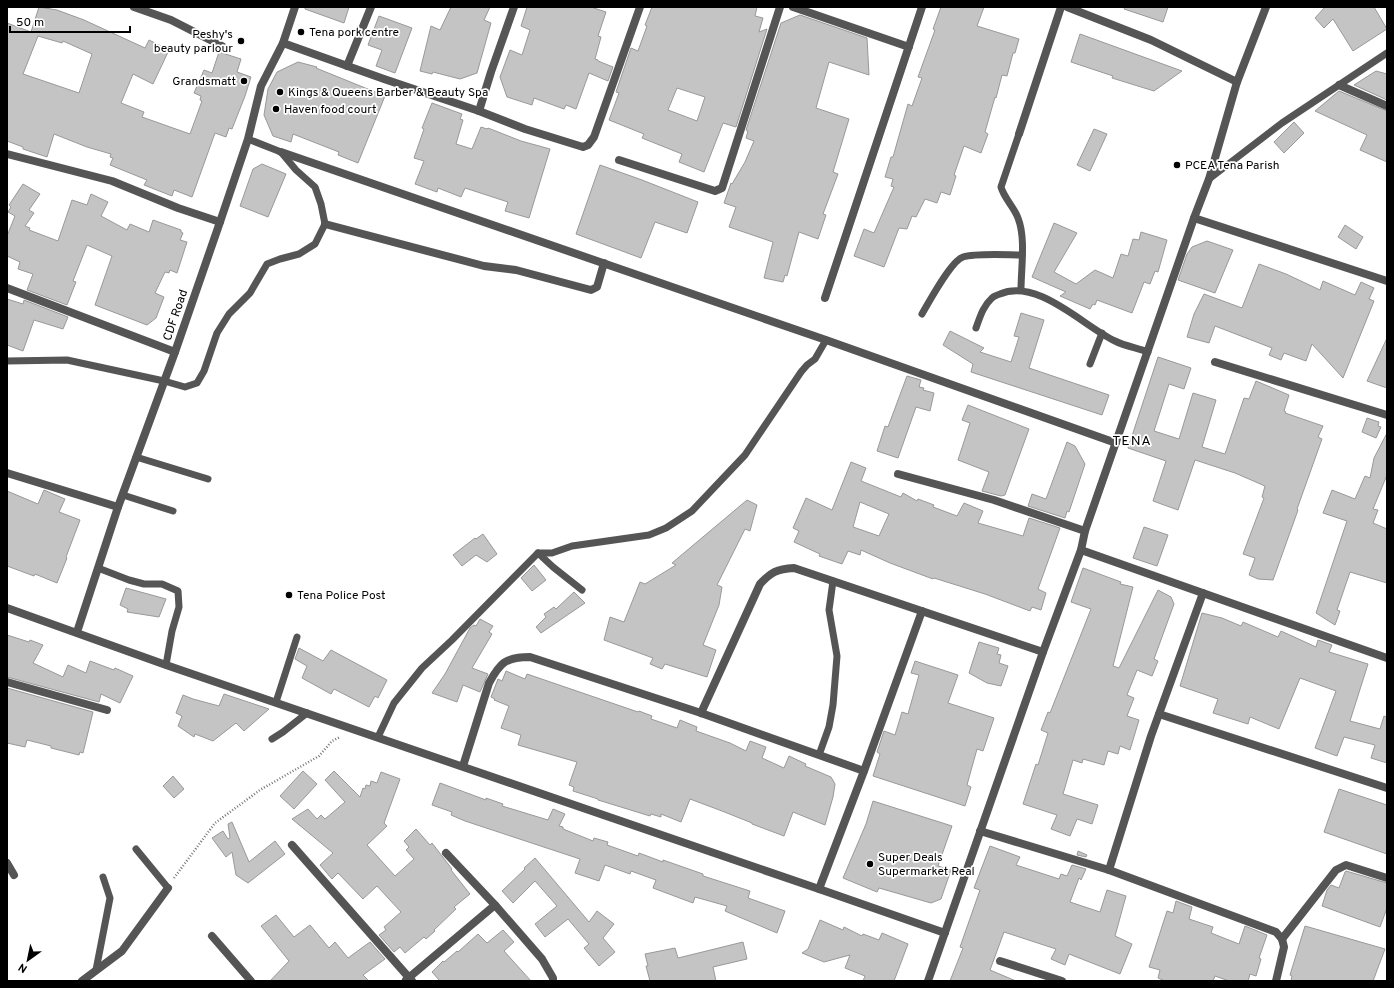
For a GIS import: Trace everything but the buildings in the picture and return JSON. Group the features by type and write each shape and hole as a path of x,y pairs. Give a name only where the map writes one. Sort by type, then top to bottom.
{"street":[{"path":"134,7 171,20 222,46"},
{"name":"CDF Road","path":"77,632 122,495 175,352 248,139 261,86 283,43 295,7"},
{"path":"347,66 371,7"},
{"path":"479,111 514,7"},
{"path":"283,43 479,111 525,129 583,147 588,145 594,137 640,7"},
{"path":"619,160 715,191 722,188 780,7"},
{"path":"793,7 909,47"},
{"path":"825,298 922,7"},
{"path":"1019,134 1061,7"},
{"path":"1067,7 1151,40 1237,82"},
{"path":"928,981 1043,652 1081,550 1085,531 1209,179 1237,82 1266,7"},
{"path":"1339,85 1387,106"},
{"path":"281,152 826,340 1116,443"},
{"path":"7,154 112,181 178,208 220,222"},
{"path":"1194,218 1387,281"},
{"path":"324,224 484,266 516,270 570,283 591,290 597,287 604,263"},
{"path":"7,288 175,352"},
{"path":"1215,362 1387,415"},
{"path":"7,473 118,507"},
{"path":"898,474 994,500 1085,531"},
{"path":"1081,550 1387,658"},
{"path":"701,713 760,584 770,574 781,568 794,568 1043,652"},
{"path":"1109,870 1159,714 1203,593"},
{"path":"7,608 166,665 945,933"},
{"path":"819,889 864,771 922,611"},
{"path":"463,766 489,683 496,671 504,662 514,657 530,657 701,713 864,771"},
{"path":"7,682 107,710"},
{"path":"1159,714 1387,788"},
{"path":"980,831 1109,870 1276,932 1282,939 1284,947 1276,981"},
{"path":"292,845 409,980 495,905"},
{"path":"446,853 495,905 542,959 553,978 553,981"},
{"path":"7,863 14,876"},
{"path":"1282,939 1336,870 1346,865 1387,878"},
{"path":"82,981 122,951 168,888"},
{"path":"212,936 251,981"},
{"path":"1000,962 1062,981"}],"lane":[{"path":"1209,179 1282,123 1387,52"},
{"path":"1019,134 1001,187 1018,217 1021,226 1021,290"},
{"path":"7,360 67,360 185,387 198,383 204,371 217,333 230,314 250,293 267,264 299,254 315,244 324,224 321,204 315,187 296,170 281,152 248,139"},
{"path":"922,314 953,264 962,257 972,255 1022,255"},
{"path":"976,328 982,312 993,297 1008,291 1021,290 1036,294 1054,303 1116,342 1148,352"},
{"path":"1090,364 1102,333"},
{"path":"378,737 394,703 422,668 452,640 538,553 552,553 572,546 649,535 666,528 692,511 745,455 801,372 815,359 826,340"},
{"path":"136,457 208,479"},
{"path":"122,495 173,511"},
{"path":"538,553 582,590"},
{"path":"98,568 129,580 144,584 162,584 178,591 180,607 172,631 166,665"},
{"path":"819,755 829,727 833,705 837,656 829,610 833,581"},
{"path":"276,702 297,637"},
{"path":"272,739 307,713"},
{"path":"136,849 168,888"},
{"path":"96,970 110,898 103,877"}],"path":[{"path":"168,888 215,823 260,790 319,756 332,741 354,729"}],"place":[{"name":"Tena pork centre","path":"301,32"},
{"name":"Peshy's beauty parlour","path":"241,41"},
{"name":"Grandsmatt","path":"244,81"},
{"name":"Kings & Queens Barber & Beauty Spa","path":"280,92"},
{"name":"Haven food court","path":"276,109"},
{"name":"PCEA Tena Parish","path":"1177,165"},
{"name":"Tena Police Post","path":"289,595"},
{"name":"Super Deals Supermarket Real","path":"870,864"}],"district":[{"name":"TENA","path":"1132,440"}]}
